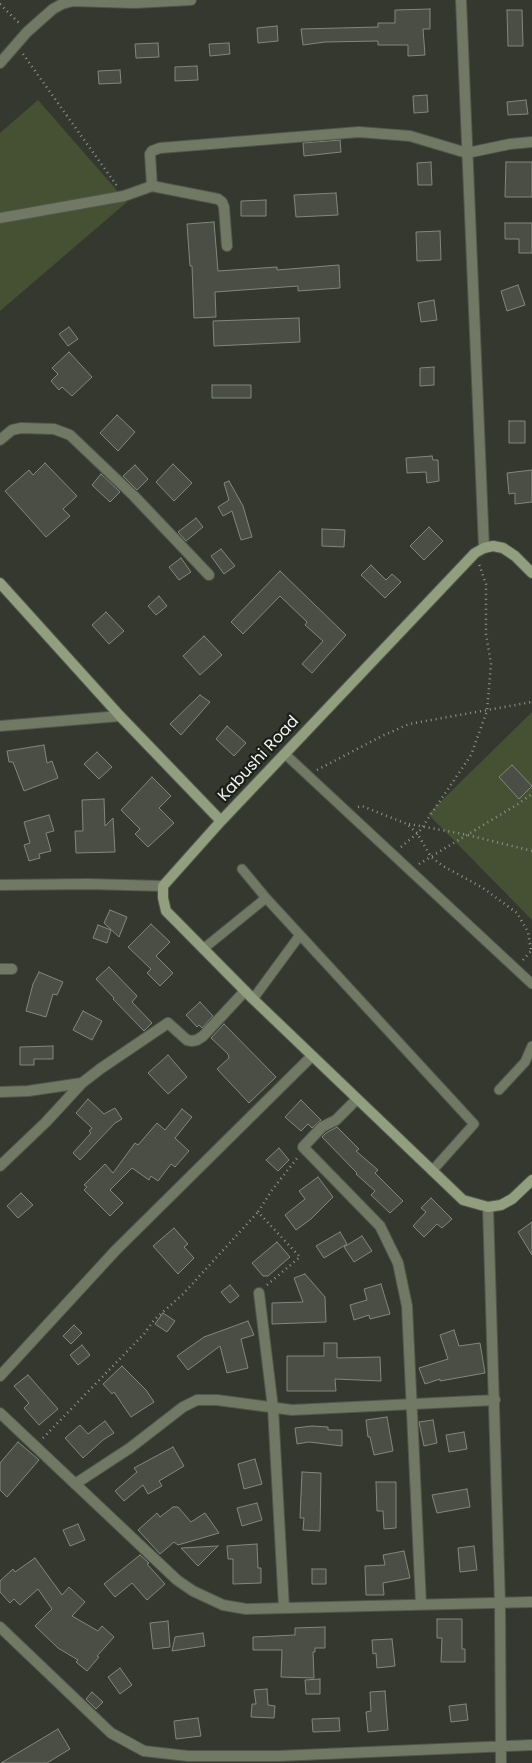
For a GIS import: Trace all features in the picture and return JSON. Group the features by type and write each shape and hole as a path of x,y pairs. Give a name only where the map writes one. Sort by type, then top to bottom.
{"main road":[{"path":"480,550 493,546 503,548 515,556 532,573"},
{"name":"Kabushi Road","path":"0,583 120,716 222,821 480,550"},
{"path":"222,821 163,886 162,898 166,910 253,999 463,1200 488,1207 501,1205 530,1186"}],"street":[{"path":"0,63 27,32 53,9 62,4 72,1 134,3 191,0"},
{"path":"461,0 480,550"},
{"path":"152,186 150,154 152,151 160,148 359,132 410,136 467,153 510,144 532,142"},
{"path":"0,218 124,196 152,186 218,199 222,202 227,246"},
{"path":"0,440 12,430 21,428 54,430 70,435 134,496 209,575"},
{"path":"0,726 120,716"},
{"path":"0,885 88,884 163,886"},
{"path":"0,969 12,969"},
{"path":"0,1166 46,1122 82,1083 168,1023 187,1040 197,1040 245,991"},
{"path":"0,1376 116,1250 312,1056"},
{"path":"0,1092 82,1083"},
{"path":"357,1100 336,1120 322,1127 303,1148 380,1226 398,1263 407,1306 421,1604"},
{"path":"488,1207 500,1604 501,1763"},
{"path":"259,1294 273,1408 284,1608"},
{"path":"75,1484 119,1455 189,1403 197,1400 217,1400 292,1410 495,1400"},
{"path":"0,1413 177,1580 193,1591 223,1605 246,1609 532,1602"},
{"path":"0,1627 110,1733 144,1751 188,1756 279,1759 501,1746 532,1746"}],"lane":[{"path":"285,754 532,984"},
{"path":"242,868 266,898 474,1124 432,1171"},
{"path":"203,949 266,898"},
{"path":"253,999 300,935"},
{"path":"499,1090 525,1062 532,1046"}],"path":[{"path":"0,4 27,32"},
{"path":"16,45 124,196"},
{"path":"392,854 424,826 471,755 487,711 491,664 486,634 486,584 480,550"},
{"path":"307,775 409,724 532,702"},
{"path":"410,870 532,794"},
{"path":"343,808 362,806 407,824 468,835 532,851"},
{"path":"407,824 417,834 431,857 443,866 483,888 517,913 528,932 531,951"},
{"path":"35,1446 144,1334 154,1320 183,1294 258,1212 303,1148"},
{"path":"258,1212 300,1257 280,1273 259,1294"}],"green space":[{"path":"38,100 127,202 0,311 0,133"},
{"path":"532,712 532,920 428,814"}],"building":[{"path":"430,9 430,29 423,29 425,55 408,56 408,45 378,45 378,41 325,42 303,45 301,29 378,27 378,23 395,23 395,10"},
{"path":"507,10 522,10 523,46 508,46"},
{"path":"277,26 278,41 258,43 257,28"},
{"path":"158,43 159,57 136,58 135,44"},
{"path":"229,43 230,54 210,56 209,44"},
{"path":"197,66 198,80 175,81 175,67"},
{"path":"120,70 121,83 99,84 98,71"},
{"path":"427,95 428,112 414,113 413,96"},
{"path":"526,100 528,114 508,115 507,102"},
{"path":"340,140 341,152 304,156 303,143"},
{"path":"431,162 432,185 418,185 417,163"},
{"path":"506,162 532,162 532,197 505,197"},
{"path":"336,193 338,215 296,217 294,195"},
{"path":"266,200 266,216 241,216 241,201"},
{"path":"214,222 218,271 277,267 277,270 339,265 340,288 298,291 298,286 215,292 216,317 194,318 192,266 190,266 187,224"},
{"path":"505,223 532,223 532,253 519,253 519,239 505,239"},
{"path":"440,231 441,260 417,261 416,232"},
{"path":"518,285 525,305 507,311 501,291"},
{"path":"434,300 437,320 421,322 418,303"},
{"path":"299,318 300,342 214,346 213,321"},
{"path":"69,327 78,339 68,346 59,334"},
{"path":"69,352 92,377 72,396 62,387 59,390 51,381 58,374 52,368"},
{"path":"434,367 434,385 420,386 420,368"},
{"path":"212,385 251,385 251,398 212,398"},
{"path":"117,415 135,432 118,451 100,433"},
{"path":"509,421 525,421 525,443 509,443"},
{"path":"432,456 433,460 438,460 439,481 427,483 426,472 407,473 406,458"},
{"path":"45,463 77,496 63,509 70,516 46,537 5,491 29,470 33,475"},
{"path":"173,464 192,483 174,501 156,482"},
{"path":"135,465 148,479 137,490 123,476"},
{"path":"532,470 532,502 515,504 515,493 509,494 507,473"},
{"path":"101,474 120,492 110,502 92,485"},
{"path":"229,481 243,506 252,537 241,540 232,511 223,516 218,507 229,500 224,483"},
{"path":"196,518 203,527 186,541 178,532"},
{"path":"429,527 443,541 424,560 410,546"},
{"path":"322,529 345,530 344,547 322,546"},
{"path":"221,549 235,566 224,574 211,556"},
{"path":"181,558 191,572 179,580 169,567"},
{"path":"371,565 386,580 392,574 401,582 385,598 361,575"},
{"path":"280,571 346,635 312,673 302,664 323,641 305,625 307,622 280,596 243,634 231,622"},
{"path":"159,596 167,606 156,615 148,606"},
{"path":"106,612 124,631 109,644 92,625"},
{"path":"204,636 222,655 200,675 183,656"},
{"path":"200,695 210,702 181,735 170,724"},
{"path":"227,726 246,743 234,756 216,739"},
{"path":"44,745 47,763 52,761 58,778 24,791 13,762 9,762 7,751"},
{"path":"97,752 112,767 99,779 84,764"},
{"path":"512,765 532,786 519,799 499,777"},
{"path":"152,777 171,796 159,808 174,823 148,847 135,834 140,829 121,810"},
{"path":"104,799 105,826 113,818 115,852 76,853 75,831 83,831 82,800"},
{"path":"49,815 54,831 46,833 51,851 39,854 40,858 29,861 24,845 30,843 24,822"},
{"path":"110,910 127,917 119,937 104,923"},
{"path":"151,924 170,942 156,956 173,973 160,986 147,973 151,969 128,947"},
{"path":"98,925 111,930 107,943 93,938"},
{"path":"109,967 137,996 132,1002 152,1023 144,1031 96,979"},
{"path":"39,972 63,982 57,995 53,994 46,1017 26,1011 33,984"},
{"path":"200,1002 213,1016 202,1028 199,1025 197,1027 186,1015"},
{"path":"83,1011 102,1021 92,1040 73,1030"},
{"path":"224,1024 276,1077 249,1103 217,1069 229,1058 228,1054 211,1038"},
{"path":"53,1046 53,1059 34,1059 34,1065 20,1065 20,1047"},
{"path":"168,1055 187,1077 168,1094 148,1073"},
{"path":"88,1099 104,1114 115,1108 122,1119 115,1123 80,1160 73,1153 91,1133 89,1131 92,1128 76,1113"},
{"path":"301,1100 321,1120 312,1128 308,1124 301,1131 285,1117"},
{"path":"182,1109 192,1117 175,1138 189,1151 175,1167 171,1164 158,1181 151,1176 149,1180 132,1168 110,1190 123,1203 110,1216 84,1190 87,1187 84,1185 105,1164 113,1173 135,1143 138,1145 157,1123 165,1130"},
{"path":"337,1127 359,1149 356,1151 378,1170 375,1173 403,1201 390,1213 371,1195 375,1191 356,1174 322,1137"},
{"path":"279,1148 289,1160 278,1171 266,1160"},
{"path":"318,1177 333,1197 311,1219 296,1230 285,1215 305,1199 299,1191"},
{"path":"21,1193 33,1205 18,1218 7,1206"},
{"path":"431,1198 452,1219 442,1228 437,1224 424,1237 413,1226 426,1212 421,1208"},
{"path":"532,1222 532,1255 518,1232"},
{"path":"174,1228 188,1244 184,1247 194,1258 178,1274 153,1246"},
{"path":"340,1232 347,1244 324,1258 316,1246"},
{"path":"362,1236 372,1251 354,1262 344,1247"},
{"path":"277,1242 290,1257 268,1276 263,1276 252,1263"},
{"path":"305,1274 325,1297 326,1322 272,1324 272,1303 303,1302 294,1278"},
{"path":"381,1284 390,1314 370,1319 369,1315 354,1320 350,1305 367,1300 364,1289"},
{"path":"230,1285 239,1296 230,1303 221,1292"},
{"path":"163,1313 175,1321 167,1332 155,1324"},
{"path":"248,1321 254,1335 241,1339 248,1368 227,1373 220,1346 188,1370 177,1356 204,1337"},
{"path":"74,1325 82,1333 71,1344 63,1336"},
{"path":"454,1330 459,1346 480,1343 485,1373 440,1381 440,1379 425,1384 419,1368 448,1359 440,1335"},
{"path":"324,1343 337,1343 337,1358 380,1357 381,1381 335,1379 336,1391 287,1391 287,1356 324,1356"},
{"path":"82,1345 90,1355 78,1365 70,1355"},
{"path":"122,1366 146,1390 154,1402 131,1417 114,1392 112,1394 103,1384"},
{"path":"28,1375 58,1409 39,1425 24,1408 29,1403 14,1386"},
{"path":"387,1417 393,1451 374,1455 370,1437 368,1437 366,1420"},
{"path":"433,1420 437,1443 424,1446 419,1422"},
{"path":"105,1421 114,1433 83,1458 65,1438 80,1425 88,1434"},
{"path":"328,1427 328,1430 342,1430 342,1446 309,1442 297,1444 295,1428"},
{"path":"464,1432 467,1449 449,1452 446,1435"},
{"path":"18,1442 39,1460 7,1497 0,1490 0,1463"},
{"path":"173,1447 184,1466 159,1481 162,1486 148,1494 143,1485 124,1501 115,1491 137,1472 134,1468"},
{"path":"255,1459 262,1484 244,1489 238,1464"},
{"path":"302,1472 321,1473 320,1531 303,1530 304,1518 300,1518"},
{"path":"376,1482 396,1482 396,1528 384,1529 383,1511 377,1511"},
{"path":"467,1489 470,1507 437,1513 432,1495"},
{"path":"257,1503 262,1520 242,1526 237,1508"},
{"path":"173,1507 178,1507 191,1522 205,1513 219,1533 178,1545 174,1542 160,1554 138,1530 157,1513 160,1517"},
{"path":"78,1524 85,1540 70,1546 63,1530"},
{"path":"257,1544 258,1568 261,1568 261,1583 233,1584 233,1559 228,1559 227,1546"},
{"path":"218,1546 198,1566 181,1548"},
{"path":"474,1546 477,1570 460,1572 458,1548"},
{"path":"404,1551 410,1578 383,1583 384,1595 366,1595 365,1566 385,1565 383,1555"},
{"path":"140,1555 149,1563 147,1564 165,1584 147,1600 132,1583 115,1597 104,1584"},
{"path":"35,1558 62,1595 69,1587 85,1602 72,1616 98,1631 102,1626 114,1637 87,1671 76,1662 78,1660 58,1648 35,1626 52,1609 38,1589 20,1605 14,1599 10,1603 0,1592 0,1581 13,1569 15,1572"},
{"path":"312,1569 326,1569 326,1584 312,1584"},
{"path":"437,1619 462,1619 462,1649 465,1649 465,1662 441,1662 442,1638 437,1638"},
{"path":"168,1621 170,1647 153,1649 150,1623"},
{"path":"325,1627 325,1648 315,1648 315,1652 313,1652 314,1678 281,1677 282,1650 253,1650 253,1637 295,1635 295,1628"},
{"path":"203,1633 205,1646 172,1651 175,1637"},
{"path":"392,1639 395,1666 377,1668 376,1653 373,1654 372,1640"},
{"path":"120,1668 132,1685 120,1694 108,1677"},
{"path":"320,1679 320,1694 306,1694 305,1680"},
{"path":"267,1689 268,1705 275,1706 274,1718 251,1717 252,1704 256,1704 254,1690"},
{"path":"385,1691 388,1730 368,1732 366,1712 371,1711 370,1692"},
{"path":"92,1692 103,1702 96,1709 86,1699"},
{"path":"466,1704 468,1720 451,1722 449,1706"},
{"path":"198,1718 201,1736 176,1739 174,1721"},
{"path":"339,1718 340,1731 313,1732 312,1719"},
{"path":"58,1729 70,1749 47,1763 1,1763"}]}
